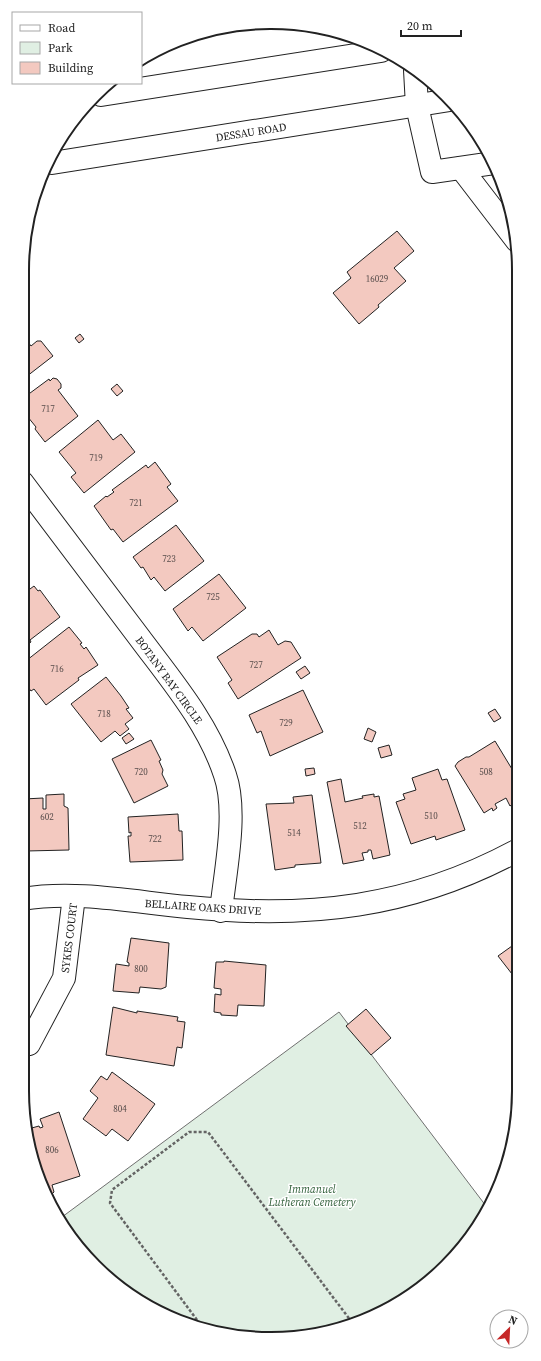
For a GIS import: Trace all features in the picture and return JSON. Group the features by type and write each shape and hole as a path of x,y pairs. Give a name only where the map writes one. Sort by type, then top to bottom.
{"street":[{"path":"106,94 373,52"},
{"path":"416,78 417,106 432,172 487,165"},
{"name":"DESSAU ROAD","path":"54,164 442,101"},
{"path":"460,168 508,230"},
{"name":"BOTANY BAY CIRCLE","path":"29,491 185,699 212,744 226,775 229,793 230,822 221,910"},
{"name":"BELLAIRE OAKS DRIVE","path":"29,899 74,896 221,910 322,910 366,904 411,895 462,878 512,853"},
{"name":"SYKES COURT","path":"29,1044 64,978 74,896"}],"path":[{"path":"197,1320 110,1203 112,1190 189,1132 196,1131 208,1132 349,1319"}],"green space":[{"name":"Immanuel Lutheran Cemetery","path":"339,1012 484,1203 471,1225 452,1250 418,1282 391,1300 363,1314 333,1324 302,1330 270,1332 239,1330 208,1324 178,1314 150,1300 111,1272 89,1250 64,1216"}],"building":[{"path":"397,231 414,251 394,268 406,281 359,324 333,293 351,278 347,272"},
{"path":"80,334 84,339 79,343 75,338"},
{"path":"37,341 41,341 53,356 29,375 29,343 31,346"},
{"path":"53,378 57,379 61,384 61,388 58,390 78,416 45,442 29,418 29,394 49,379 50,381"},
{"path":"117,384 123,391 117,396 111,389"},
{"path":"98,420 113,440 121,434 135,452 84,493 71,477 76,473 59,452"},
{"path":"155,462 171,484 167,487 178,501 123,542 113,529 111,530 94,506 106,496 107,497 114,492 112,490 146,465 148,468"},
{"path":"176,525 204,561 165,591 154,577 151,580 143,567 141,568 133,557"},
{"path":"219,574 246,608 203,641 192,627 188,631 173,609"},
{"path":"34,586 38,591 40,590 60,617 30,640 31,642 29,644 29,590"},
{"path":"69,627 82,643 80,644 84,649 86,647 98,665 78,678 79,680 46,705 34,689 31,691 29,688 29,658"},
{"path":"269,630 278,645 285,641 291,642 301,658 238,699 228,683 232,680 217,657 252,634 257,634 259,637"},
{"path":"305,666 310,673 301,679 296,672"},
{"path":"106,677 129,708 126,709 133,718 125,724 129,729 120,736 115,731 101,742 71,704"},
{"path":"303,690 323,732 270,756 261,731 257,733 249,715"},
{"path":"495,709 501,718 494,722 488,713"},
{"path":"368,728 376,732 372,742 364,739"},
{"path":"129,733 134,739 126,744 122,738"},
{"path":"151,740 161,760 159,761 163,770 162,774 168,786 134,803 112,759"},
{"path":"495,741 512,769 512,804 510,806 506,798 495,804 497,808 493,811 492,808 484,813 455,766 458,762 466,757 469,757"},
{"path":"389,745 392,755 381,758 378,748"},
{"path":"314,768 315,774 306,776 305,769"},
{"path":"438,769 442,780 447,779 465,830 436,840 435,836 411,844 396,802 405,799 403,794 416,790 412,778"},
{"path":"341,779 345,802 363,798 362,796 374,794 374,797 379,796 390,855 373,859 371,850 368,850 368,852 362,853 364,860 343,864 327,782"},
{"path":"64,794 64,806 68,808 69,850 29,851 29,799 43,798 43,809 46,809 46,795"},
{"path":"312,795 321,863 295,865 295,867 275,870 266,804 294,803 293,797"},
{"path":"178,814 179,831 182,831 183,860 130,862 128,836 131,836 131,832 129,833 128,817"},
{"path":"131,938 169,943 166,987 161,989 140,987 139,993 113,991 116,964 129,966 129,963 127,962"},
{"path":"512,946 512,974 498,956"},
{"path":"224,961 266,965 264,1006 238,1005 237,1016 221,1015 221,1013 214,1012 215,994 221,995 221,989 214,988 216,962"},
{"path":"113,1007 137,1013 137,1011 178,1017 177,1021 185,1022 182,1048 177,1047 174,1066 106,1055"},
{"path":"366,1009 391,1038 371,1055 346,1026"},
{"path":"112,1072 155,1104 128,1141 112,1129 106,1136 83,1119 98,1098 90,1091 101,1076 107,1080"},
{"path":"59,1112 80,1176 52,1185 54,1192 52,1194 47,1183 37,1153 32,1128 39,1126 40,1128 43,1127 40,1119"}]}
